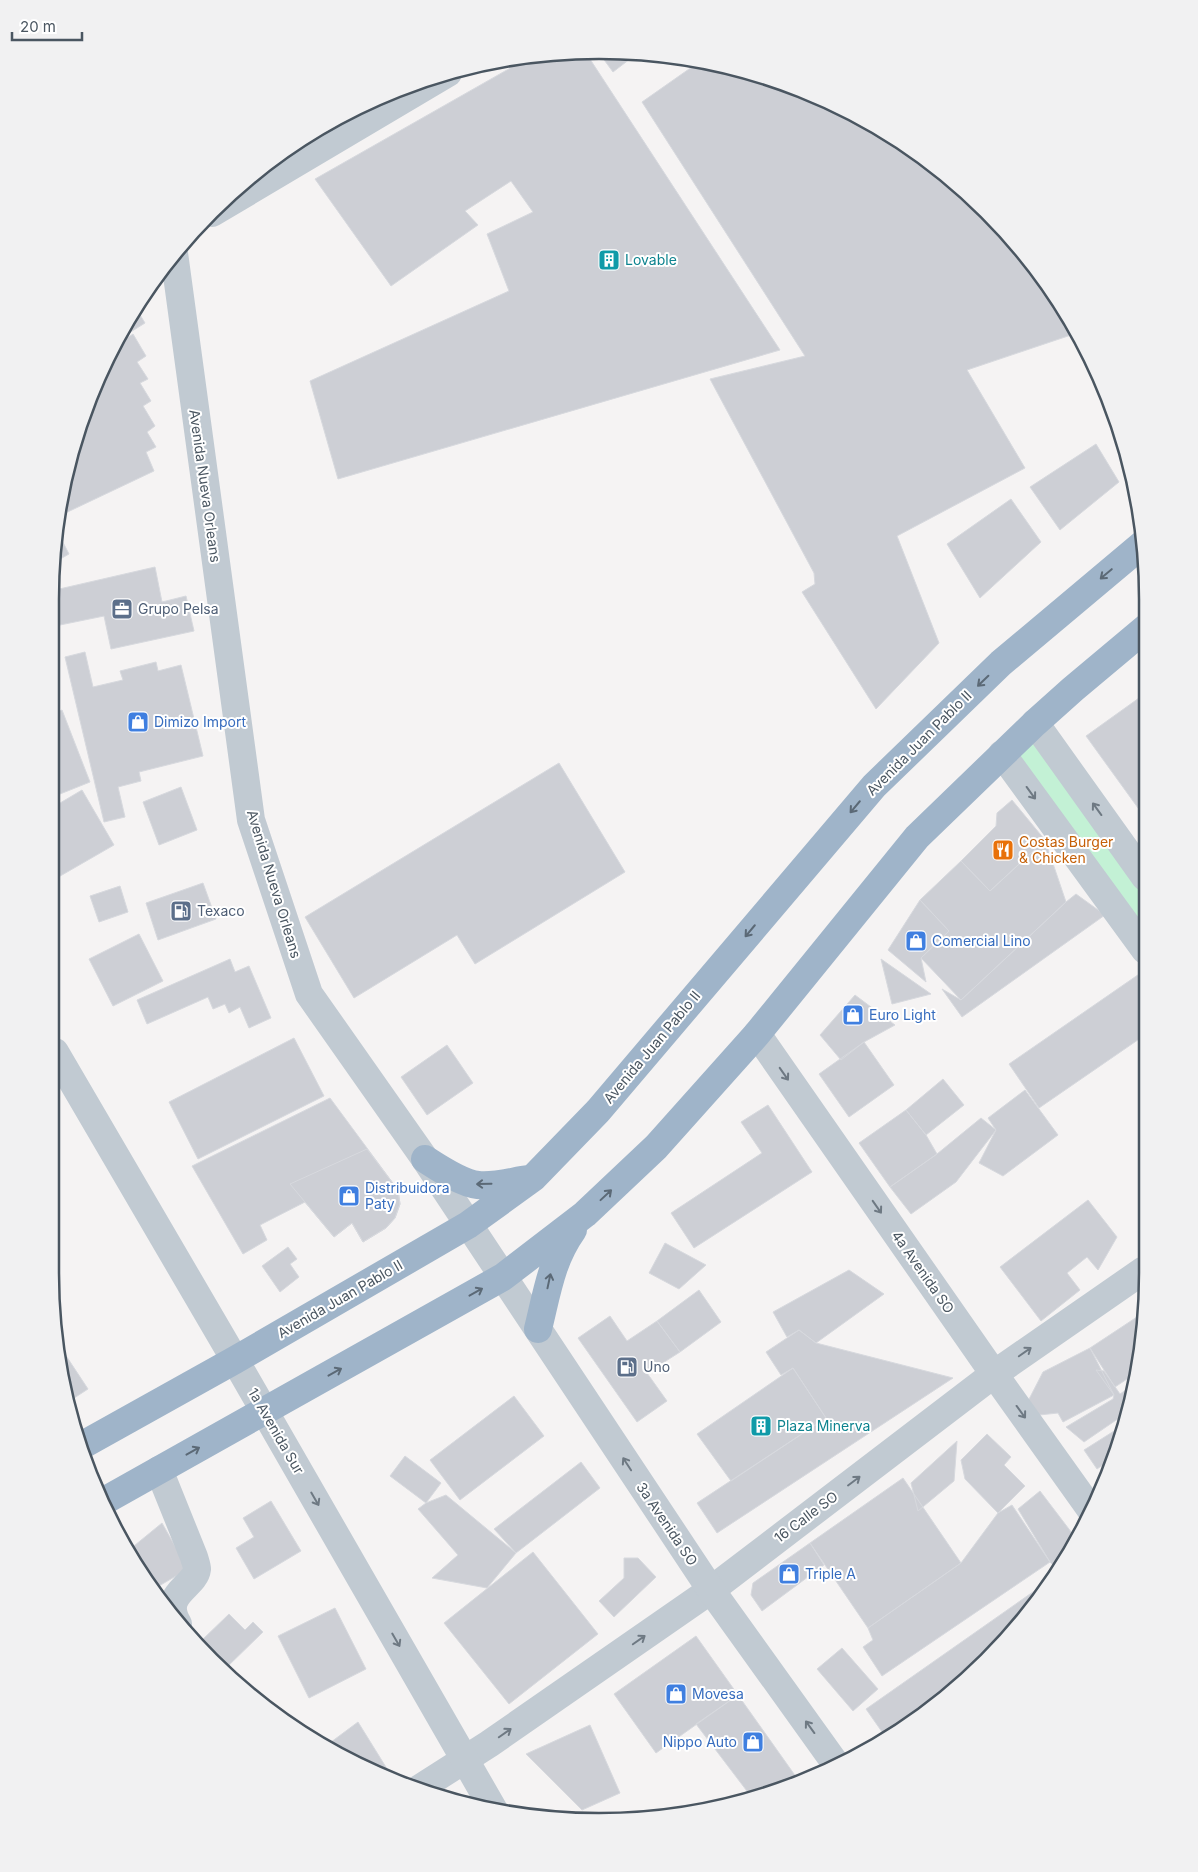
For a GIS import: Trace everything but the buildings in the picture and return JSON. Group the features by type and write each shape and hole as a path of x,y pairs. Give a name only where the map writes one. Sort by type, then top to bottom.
{"highway":[{"name":"Avenida Juan Pablo II","path":"86,1443 236,1360 468,1225 533,1178 598,1111 874,786 1001,663 1137,550"},
{"path":"108,1499 504,1277 586,1214 656,1147 756,1034 918,837 1035,723 1139,633"},
{"path":"425,1159 447,1172 477,1185 499,1184 533,1178"},
{"path":"538,1329 551,1271 565,1242 586,1214"}],"street":[{"path":"238,198 423,88"},
{"name":"Avenida Nueva Orleans","path":"175,264 251,820 309,994 425,1159 504,1277"},
{"path":"1035,723 1139,869"},
{"path":"1002,754 1139,942"},
{"name":"4a Avenida SO","path":"756,1034 1087,1505"},
{"name":"1a Avenida Sur","path":"59,1059 236,1360 489,1802"},
{"name":"16 Calle SO","path":"425,1785 465,1760 711,1590 994,1374 1139,1273"},
{"name":"3a Avenida SO","path":"504,1277 711,1590 833,1760"},
{"path":"159,1470 197,1569 193,1578 180,1591 175,1600 175,1607"}],"green space":[{"path":"1042,713 1139,849 1139,963 997,764"}],"place":[{"name":"Lovable","path":"609,260"},
{"name":"Grupo Pelsa","path":"122,609"},
{"name":"Dimizo Import","path":"138,722"},
{"name":"Costas Burger & Chicken","path":"1003,850"},
{"name":"Texaco","path":"181,911"},
{"name":"Comercial Lino","path":"916,941"},
{"name":"Euro Light","path":"853,1015"},
{"name":"Distribuidora Paty","path":"349,1196"},
{"name":"Uno","path":"627,1367"},
{"name":"Plaza Minerva","path":"761,1426"},
{"name":"Triple A","path":"789,1574"},
{"name":"Movesa","path":"676,1694"},
{"name":"Nippo Auto","path":"753,1742"}]}
